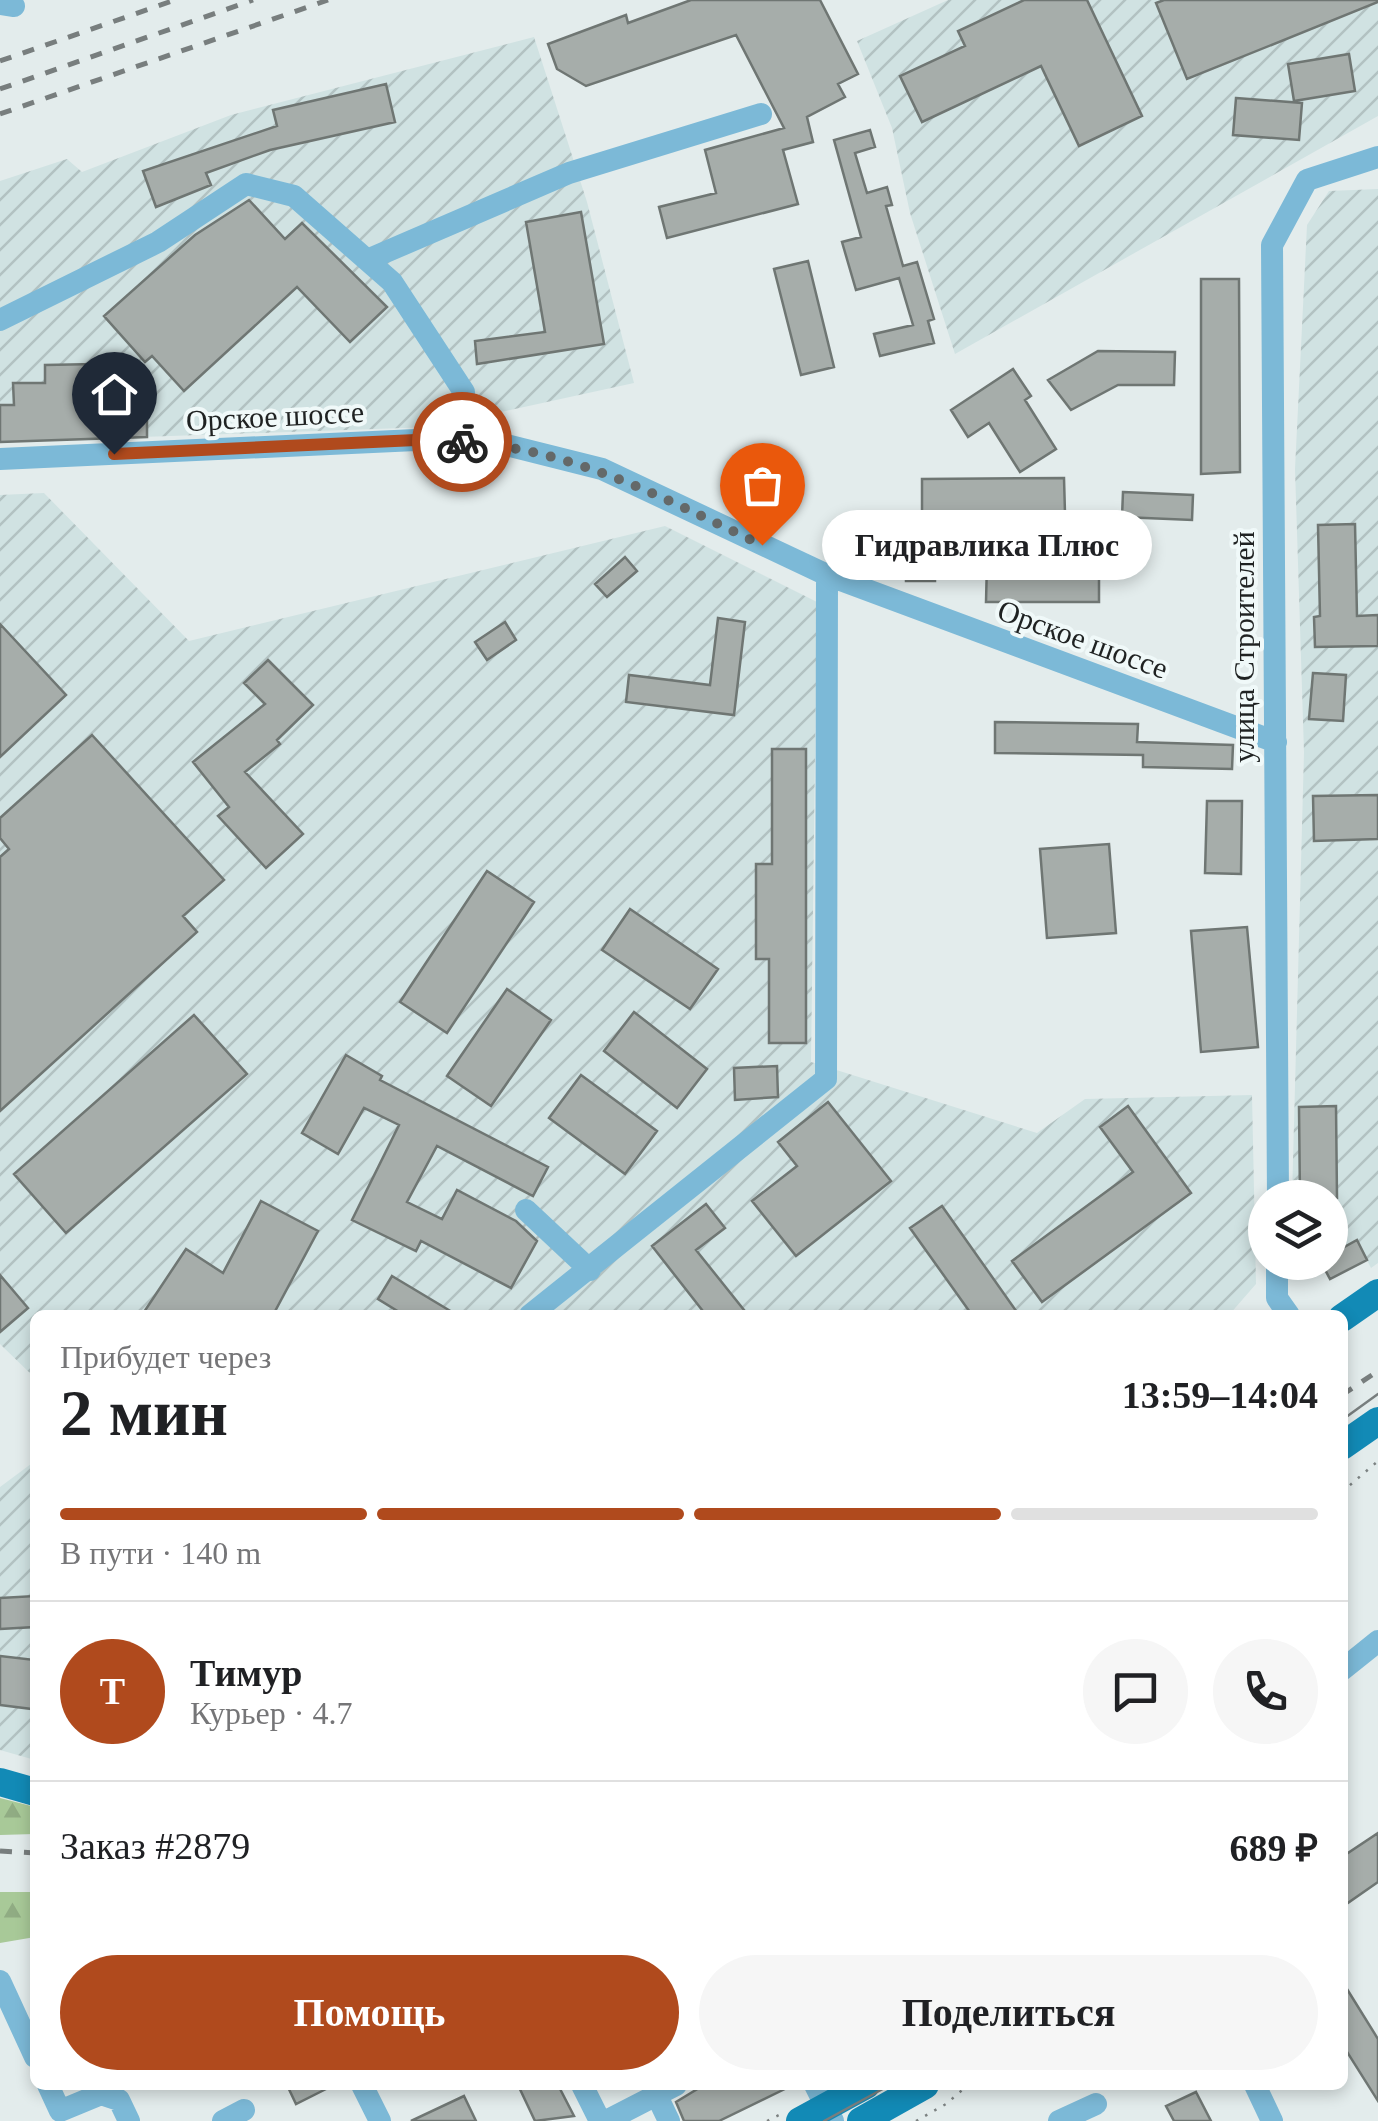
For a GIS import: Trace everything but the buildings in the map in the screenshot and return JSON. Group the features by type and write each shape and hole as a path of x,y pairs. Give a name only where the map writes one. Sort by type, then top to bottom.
{"main road":[{"path":"1348,1314 1378,1293"},
{"path":"1348,1442 1378,1422"},
{"path":"0,1782 30,1791"},
{"path":"800,2121 856,2090"},
{"path":"862,2121 916,2090"}],"street":[{"path":"367,260 569,174 762,114"},
{"name":"улица Строителей","path":"1278,1180 1272,245 1308,180 1378,157"},
{"path":"0,320 158,242 246,184 294,196 392,282 464,392 463,442"},
{"name":"Орское шоссе","path":"0,459 416,440 506,445 602,469 826,575 1276,742"},
{"path":"537,1310 826,1079 826,575"},
{"path":"526,1210 590,1270"},
{"path":"1277,1280 1277,1298 1285,1310"},
{"path":"1348,1665 1378,1641"},
{"path":"0,1981 30,2046"},
{"path":"50,2090 60,2111 101,2094 124,2110"},
{"path":"364,2090 380,2121"},
{"path":"585,2090 603,2121 665,2090 669,2121"},
{"path":"1257,2090 1272,2121"},
{"path":"1059,2121 1098,2103"},
{"path":"222,2121 244,2110"}],"path":[{"path":"1348,1487 1378,1462"},
{"path":"916,2121 962,2090"}],"shaded area":[{"path":"948,0 1378,0 1378,116 955,354 910,213 892,128 857,41"},
{"path":"534,37 587,202 634,383 432,427 0,442 0,181 67,159 82,172 231,115"},
{"path":"1378,189 1378,1263 1371,1268 1367,1260 1348,1270 1348,1180 1292,1180 1304,752 1295,469 1307,225 1329,191"},
{"path":"44,493 189,641 665,526 817,602 811,1062 1037,1133 1085,1099 1252,1095 1254,1180 1248,1180 1248,1280 1256,1280 1256,1284 1233,1310 30,1310 30,1373 0,1344 0,495"},
{"path":"30,1465 30,1759 0,1750 0,1487"}],"green space":[{"path":"0,1798 30,1806 30,1834 0,1835"},
{"path":"0,1892 30,1892 30,1938 0,1943"}],"tram line":[{"path":"1348,1416 1378,1394"},
{"path":"824,2121 881,2090"}],"railway":[{"path":"0,61 175,0"},
{"path":"0,89 253,0"},
{"path":"0,114 328,0"},
{"path":"1348,1391 1378,1371"},
{"path":"0,1851 30,1853"}],"way so far":[{"path":"462,442 506,445 602,469 762,545"}],"place":[{"name":"Гидравлика Плюс","path":"762,545"}],"route":[{"path":"114,454 416,440 462,442"}]}
